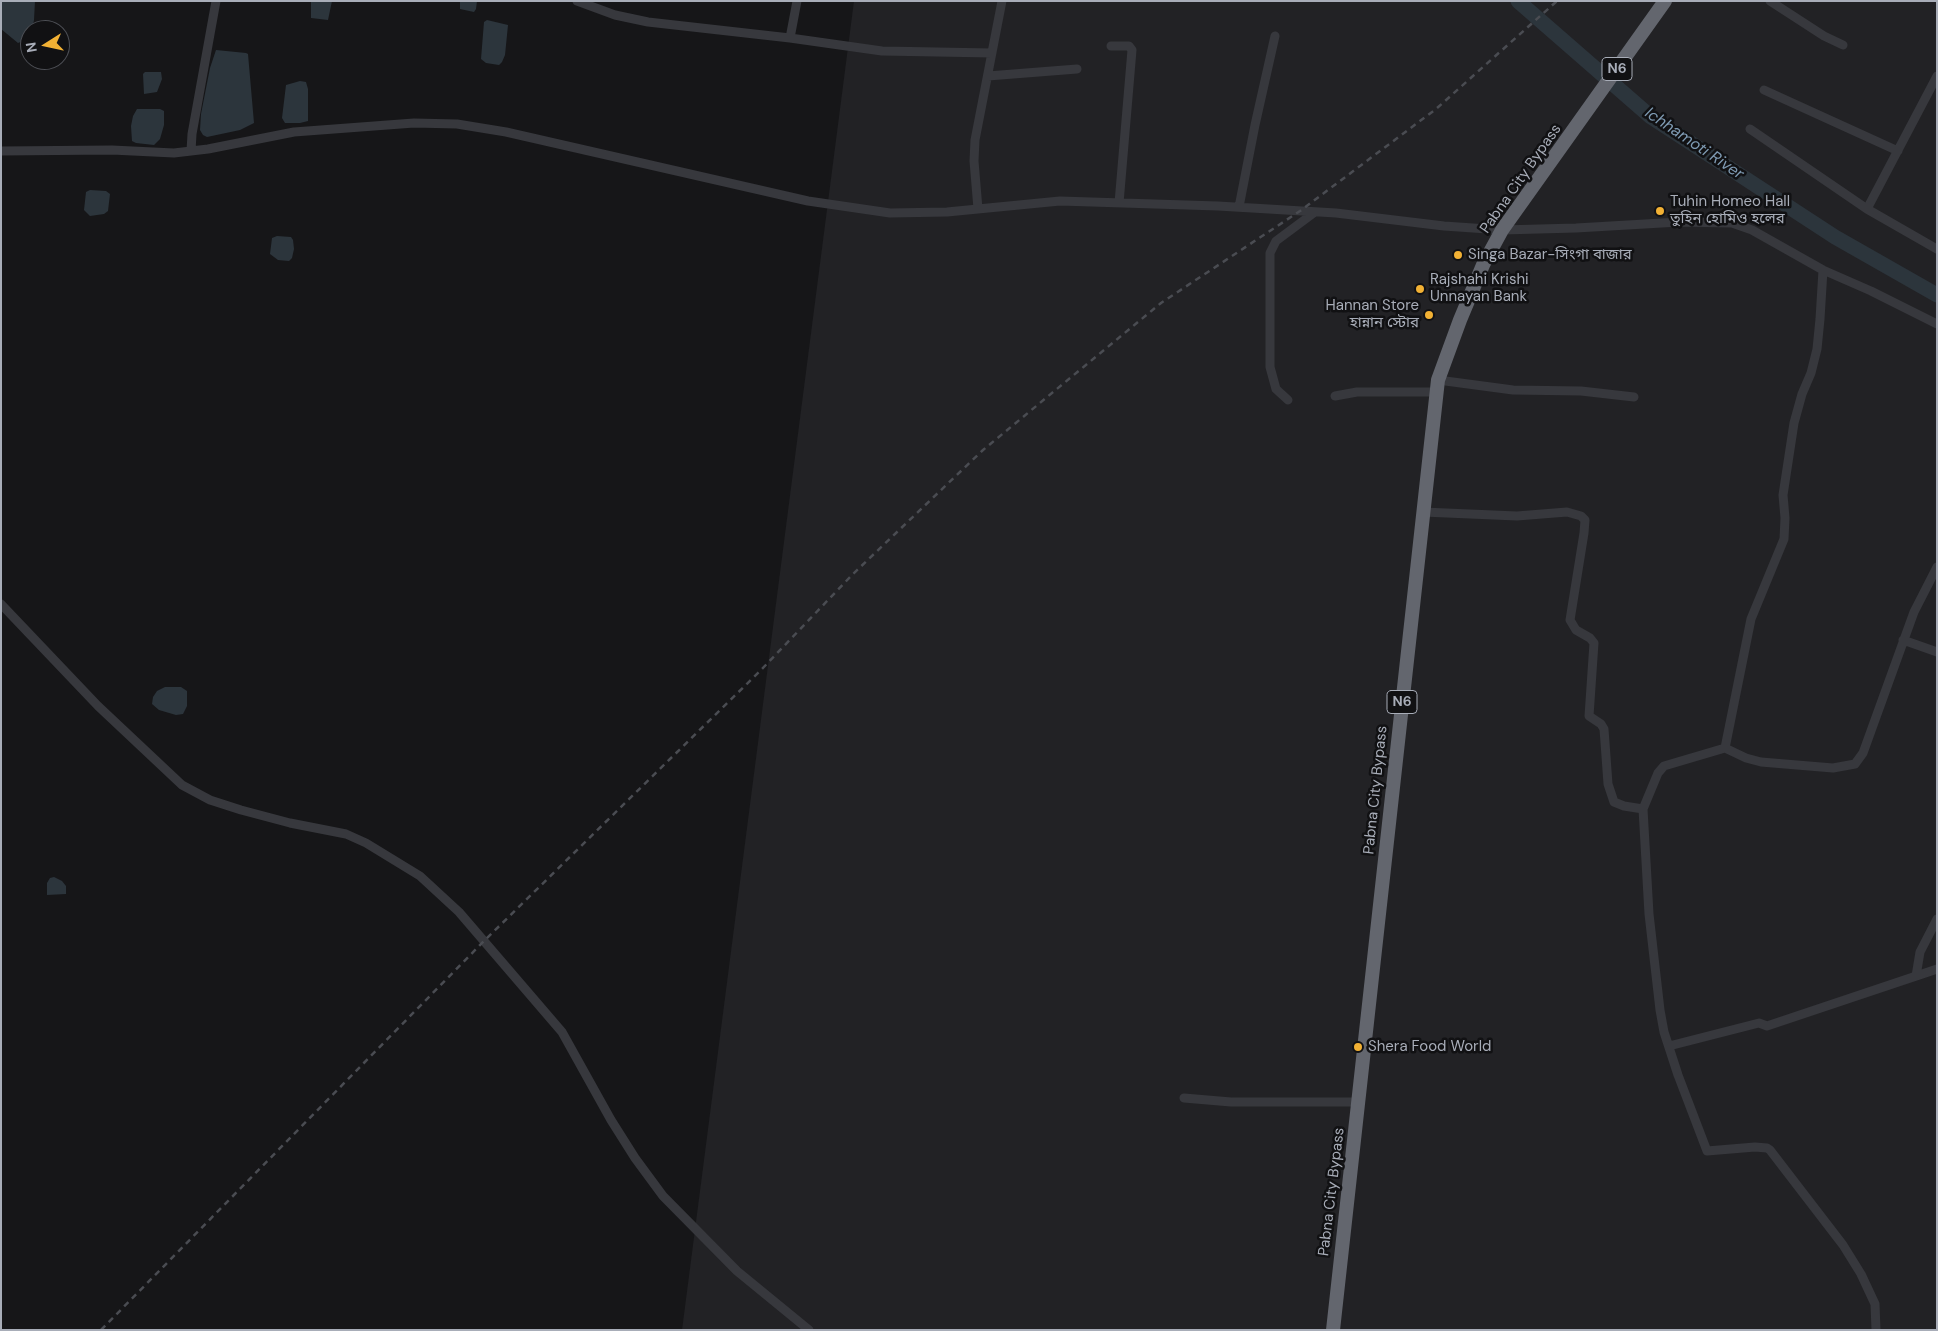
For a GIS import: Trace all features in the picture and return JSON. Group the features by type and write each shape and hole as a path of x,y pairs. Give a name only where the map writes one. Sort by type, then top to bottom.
{"highway":[{"name":"Pabna City Bypass","path":"1333,1330 1438,386 1460,320 1483,265 1502,230 1665,1"}],"street":[{"path":"191,151 192,134 216,1"},
{"path":"577,1 615,15 648,22 790,38 882,51 992,54"},
{"path":"790,38 797,1"},
{"path":"978,209 974,161 975,140 1002,1"},
{"path":"1770,1 1824,36 1843,45"},
{"path":"1240,207 1255,125 1275,36"},
{"path":"1111,46 1128,46 1132,50 1119,203"},
{"path":"988,76 1077,69"},
{"path":"1867,209 1937,76"},
{"path":"1764,90 1898,151"},
{"path":"1,151 191,151 294,132 414,123 457,124 506,132 808,201 890,213 947,212 1060,201 1240,207 1315,212 1444,226 1502,230 1679,222 1732,223 1752,230 1822,270 1871,291 1937,324"},
{"path":"1750,129 1867,209 1937,249"},
{"path":"1288,400 1276,389 1270,367 1270,253 1276,241 1315,212"},
{"path":"1725,748 1751,619 1784,538 1783,495 1794,423 1802,394 1811,373 1817,348 1822,270"},
{"path":"1335,396 1357,392 1438,386 1582,391 1634,397"},
{"path":"1423,512 1517,516 1567,512 1581,516 1585,520 1570,620 1576,630 1590,638 1594,643 1589,716 1601,724 1604,729 1608,784 1614,802 1624,806 1643,809"},
{"path":"1876,1330 1875,1304 1861,1274 1843,1245 1770,1150 1755,1147 1707,1151 1686,1098 1669,1046 1660,1010 1649,914 1643,809 1658,773 1664,766 1725,748 1746,758 1761,762 1833,768 1855,764 1863,754 1914,612 1937,567"},
{"path":"1,604 98,706 182,785 210,800 241,810 290,823 346,834 366,842 420,876 453,906 485,940 536,1004 562,1032 611,1120 635,1158 663,1196 737,1271 809,1330"},
{"path":"1903,640 1937,652"},
{"path":"1916,976 1920,952 1937,919"},
{"path":"1669,1046 1760,1023 1767,1026 1937,969"},
{"path":"1184,1098 1231,1102 1359,1102"}],"shaded area":[{"path":"1,1 35,1 34,20 20,20 20,42 18,43 1,29"},
{"path":"311,1 332,1 328,20 311,18"},
{"path":"460,1 477,1 476,9 474,12 460,9"},
{"path":"854,1 1937,1 1937,1330 682,1330"},
{"path":"487,20 508,25 505,55 499,65 486,63 481,59 484,22"},
{"path":"216,50 248,54 254,123 240,130 207,137 200,130 201,114 210,68"},
{"path":"145,72 161,72 162,79 157,92 144,94 143,74"},
{"path":"300,81 306,82 308,89 308,121 285,123 282,118 286,85"},
{"path":"137,109 160,109 164,111 164,125 160,139 154,145 132,141 131,126"},
{"path":"90,190 106,191 110,194 108,211 104,214 90,216 84,210 86,192"},
{"path":"277,236 291,237 293,240 294,249 292,258 289,261 278,260 270,254 272,238"},
{"path":"165,687 181,687 187,691 187,706 183,714 176,715 159,710 152,704 153,697 157,691"},
{"path":"54,877 62,881 66,886 66,894 47,895 47,883 50,878"}],"waterway":[{"name":"Ichhamoti River","path":"1518,1 1651,117 1835,237 1937,295"}],"railway":[{"path":"101,1330 485,940 760,671 853,574 983,450 1161,303 1300,211 1436,109 1557,1"}],"place":[{"name":"Tuhin Homeo Hall তুহিন হোমিও হলের","path":"1660,211"},
{"name":"Singa Bazar-সিংগা বাজার","path":"1458,255"},
{"name":"Rajshahi Krishi Unnayan Bank","path":"1420,289"},
{"name":"Hannan Store হান্নান স্টোর","path":"1429,315"},
{"name":"Shera Food World","path":"1358,1047"}]}
